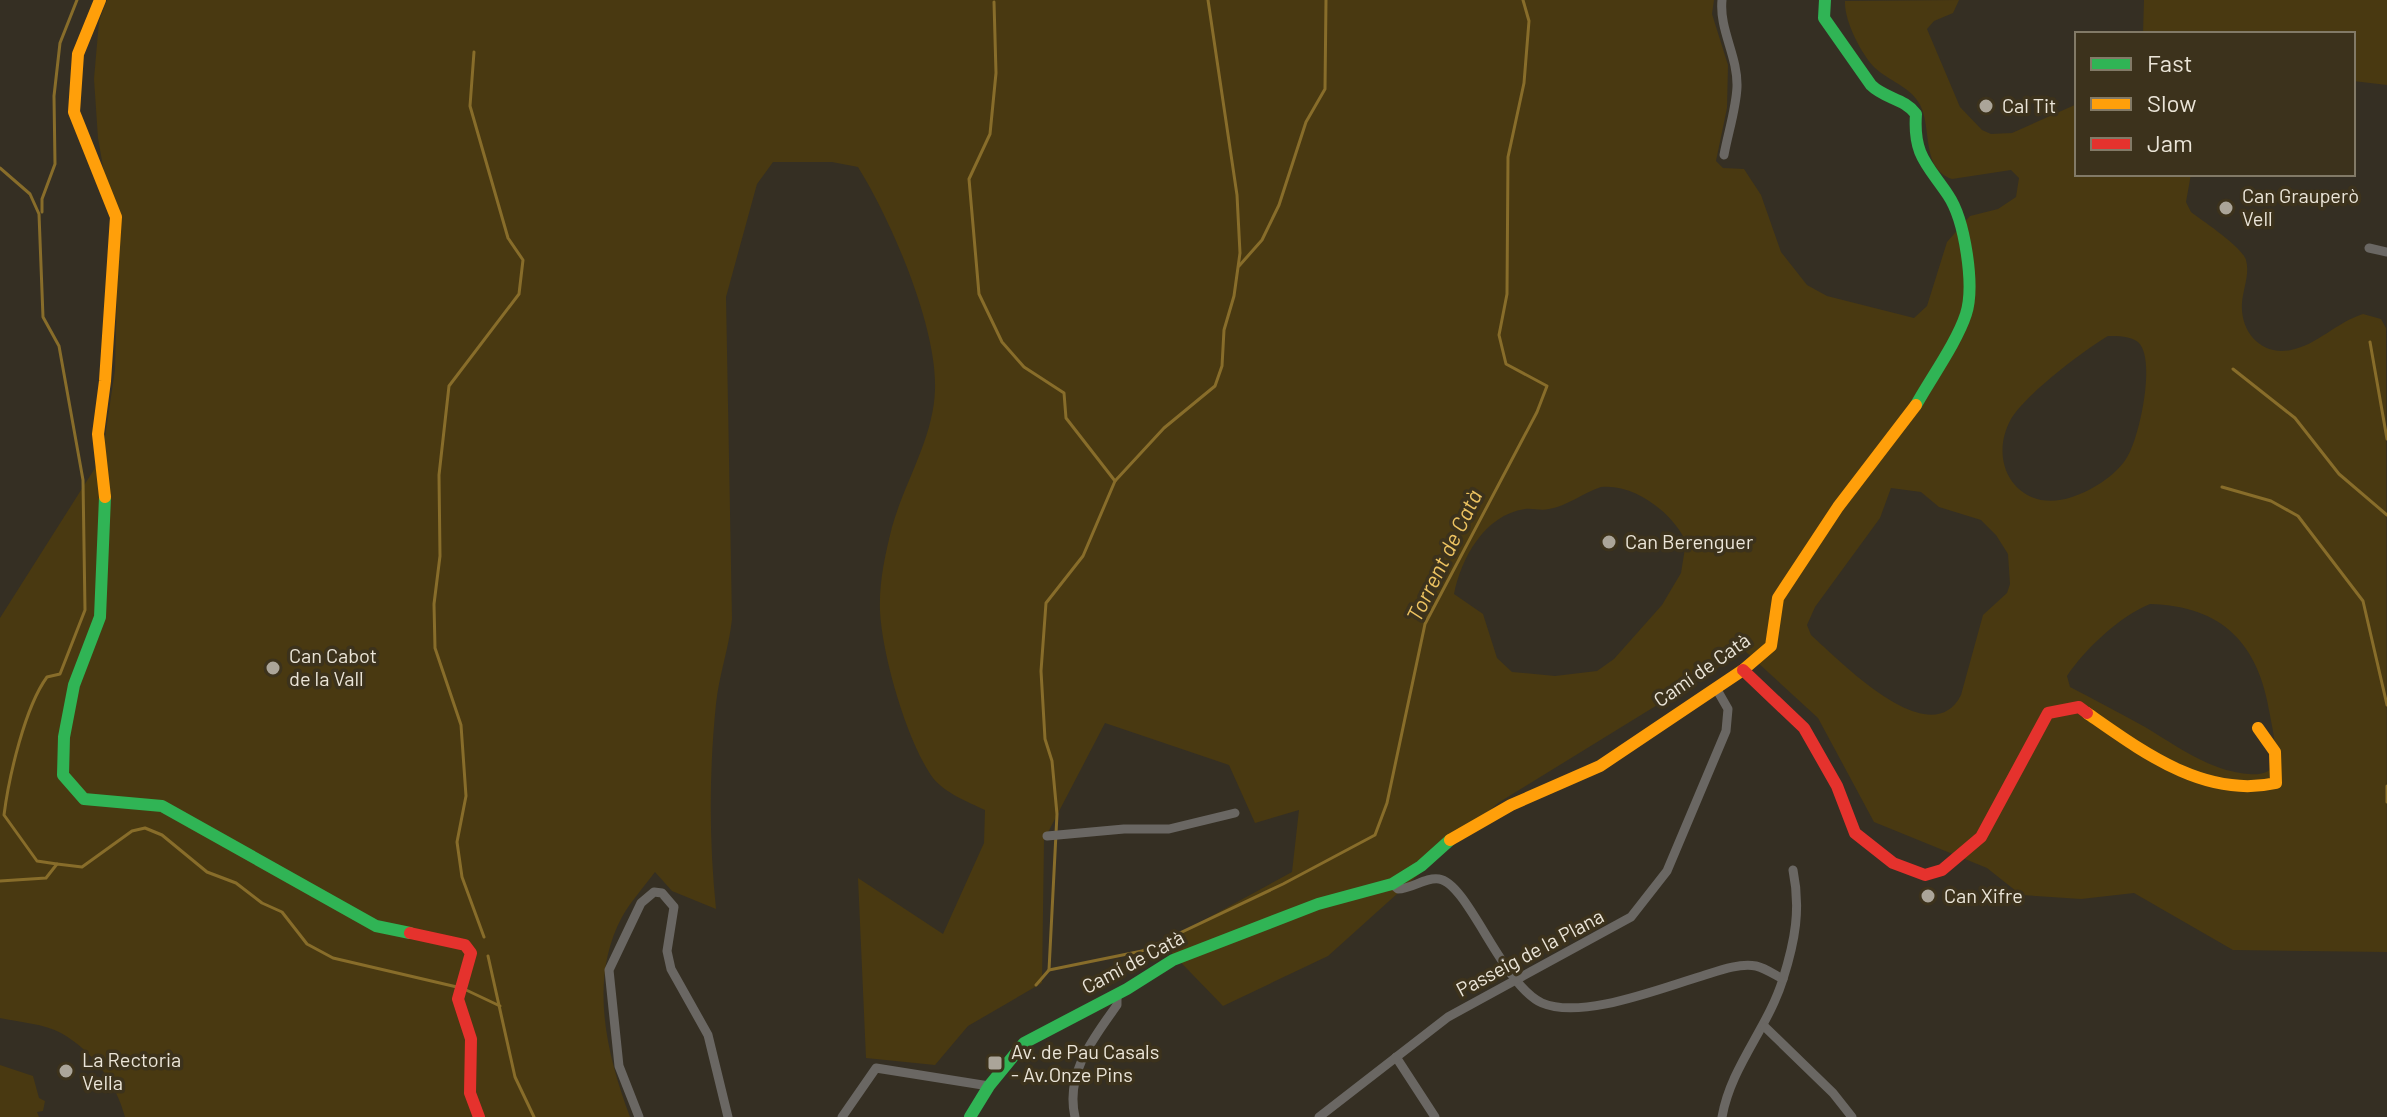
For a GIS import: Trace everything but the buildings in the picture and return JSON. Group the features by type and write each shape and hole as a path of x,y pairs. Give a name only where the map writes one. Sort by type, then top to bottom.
{"street":[{"path":"100,0 78,54 74,112 116,217 105,381 99,405 100,474 105,486 100,617 74,685 64,737 63,775 84,799 162,806 265,861 376,926 465,945 471,953 458,999 471,1039 470,1093 479,1117"},
{"path":"1722,0 1721,16 1737,86 1724,155"},
{"name":"Camí de Catà","path":"989,1086 1024,1043 1117,994 1173,960 1318,904 1392,884 1421,866 1449,840 1511,805 1600,766 1743,670 1771,646 1778,598 1838,507 1915,406 1967,313 1968,247 1951,199 1921,159 1914,138 1916,114 1908,103 1880,94 1871,85 1824,18 1825,0"},
{"path":"2369,248 2387,252"},
{"path":"1743,670 1804,728 1837,786 1855,833 1893,863 1925,875 1942,870 1981,837 2048,713 2079,707 2176,769 2206,781 2260,789 2276,783 2278,758 2276,747 2258,728"},
{"name":"Passeig de la Plana","path":"1319,1117 1448,1017 1617,928 1631,917 1667,871 1726,731 1728,709 1716,688"},
{"path":"1047,836 1124,829 1169,829 1235,813"},
{"path":"1722,1117 1727,1089 1765,1027 1797,933 1798,893 1793,870"},
{"path":"1392,884 1398,889 1429,880 1441,879 1449,884 1470,910 1514,981 1541,1002 1565,1009 1628,998 1732,967 1756,966 1783,979"},
{"path":"639,1117 619,1066 609,970 641,903 654,892 662,893 674,907 667,951 671,969 708,1035 728,1117"},
{"path":"1075,1117 1072,1099 1078,1063 1117,1005 1117,994"},
{"path":"1765,1027 1833,1093 1852,1117"},
{"path":"1396,1057 1435,1117"},
{"path":"842,1117 876,1068 989,1086 971,1116"}],"shaded area":[{"path":"107,0 1714,0 1712,14 1728,65 1727,108 1716,161 1723,168 1744,169 1761,195 1781,252 1807,285 1827,296 1914,318 1927,306 1947,242 1970,216 1998,209 2016,197 2019,178 2011,170 1952,179 1942,174 1931,156 1919,103 1910,92 1880,73 1870,62 1850,27 1845,1 1959,0 1953,13 1934,21 1927,29 1960,107 1982,130 1991,134 2012,133 2075,105 2075,176 2191,176 2186,202 2191,212 2230,241 2246,260 2242,314 2254,340 2270,349 2291,350 2363,314 2381,319 2386,328 2387,952 2233,950 2134,893 2081,899 2021,895 1987,868 1874,822 1818,718 1745,651 1498,803 1328,956 1223,1006 1162,943 1292,872 1299,810 1255,823 1229,765 1105,723 1044,840 1042,983 968,1026 935,1065 866,1058 858,878 943,934 984,843 985,810 957,797 933,778 905,721 885,651 880,590 889,537 930,424 935,389 928,335 910,274 884,215 858,167 832,162 773,162 757,184 726,297 732,619 717,693 712,755 711,832 716,909 672,891 655,872 622,917 612,941 606,966 605,1017 614,1068 630,1117 125,1117 116,1092 102,1069 73,1040 47,1027 0,1018 0,618 102,457 115,370 118,253 98,138 94,79 99,21","holes":["2108,336 2138,342 2146,364 2141,418 2131,449 2116,471 2087,491 2053,501 2037,499 2012,482 2005,468 2004,436 2011,419 2056,374","1601,487 1614,487 1639,495 1672,521 1686,542 1681,573 1662,605 1614,659 1597,671 1555,676 1512,672 1497,658 1483,614 1454,594 1462,567 1486,529 1510,513 1556,507","1891,488 1921,492 1939,507 1981,520 1996,535 2008,554 2010,584 2007,593 1983,615 1961,695 1947,711 1929,715 1908,709 1863,681 1811,635 1807,625 1815,607 1880,518","2150,604 2198,612 2217,621 2246,649 2257,668 2270,715 2275,752 2270,770 2249,774 2207,763 2070,687 2067,676 2083,655 2115,625"]},
{"path":"2144,0 2387,0 2387,85 2355,81 2355,32 2143,32"},
{"path":"0,1065 33,1076 39,1098 45,1101 43,1111 37,1112 39,1117 0,1117"}],"waterway":[{"path":"42,212 42,199 55,164 54,96 60,43 77,0"},
{"path":"1049,970 1057,814 1052,761 1045,739 1041,671 1046,603 1083,556 1115,481 1164,428 1215,386 1222,366 1224,330 1234,296 1240,253 1237,195 1208,0"},
{"path":"1239,266 1262,240 1279,205 1306,122 1325,89 1326,0"},
{"name":"Torrent de Catà","path":"1036,985 1049,970 1142,951 1283,884 1375,835 1387,803 1425,624 1537,412 1547,386 1506,364 1499,335 1507,294 1508,157 1524,83 1529,21 1523,0"},
{"path":"994,2 996,73 990,134 969,179 979,294 1002,342 1024,367 1064,393 1066,418 1115,481"},
{"path":"474,52 470,106 508,238 523,260 519,294 449,386 439,475 440,556 434,604 435,648 461,725 466,796 457,842 462,877 484,937"},
{"path":"0,168 30,194 39,214 43,317 59,346 83,480 85,610 60,674 47,677 32,706 14,762 4,815 37,861 57,864"},
{"path":"2370,342 2387,439"},
{"path":"2233,369 2295,418 2339,474 2387,515"},
{"path":"2222,487 2271,501 2298,516 2363,601 2387,705"},
{"path":"2387,786 2387,802"},
{"path":"0,881 46,878 57,864 82,867 132,831 145,828 162,835 207,872 236,883 262,903 282,912 307,944 333,958 457,987"},
{"path":"488,956 515,1077 534,1117"},
{"path":"464,989 500,1006"}],"traffic: fast":[{"path":"1825,0 1824,18 1871,85 1916,114 1919,149 1954,206 1964,236 1969,271 1966,314 1916,405"},
{"path":"105,497 100,617 74,685 64,737 63,775 84,799 162,806 376,926 410,933"},
{"path":"970,1117 989,1086 1024,1043 1127,989 1173,960 1318,904 1392,884 1421,866 1450,840"}],"traffic: slow":[{"path":"100,0 78,54 74,112 116,217 105,381 98,434 105,497"},
{"path":"1450,840 1511,805 1600,766 1743,670 1771,646 1778,598 1838,507 1916,405"},
{"path":"2087,713 2130,743 2176,769 2224,784 2250,786 2276,783 2275,752 2258,728"}],"traffic: jam":[{"path":"1743,670 1804,728 1837,786 1855,833 1893,863 1925,875 1942,870 1981,837 2048,713 2079,707 2087,713"},
{"path":"410,933 465,945 471,953 458,999 471,1039 470,1093 479,1117"}],"place":[{"name":"Cal Tit","path":"1986,106"},
{"name":"Can Grauperò Vell","path":"2226,208"},
{"name":"Can Berenguer","path":"1609,542"},
{"name":"Can Cabot de la Vall","path":"273,668"},
{"name":"Can Xifre","path":"1928,896"},
{"name":"Av. de Pau Casals - Av.Onze Pins","path":"995,1063"},
{"name":"La Rectoria Vella","path":"66,1071"}]}
